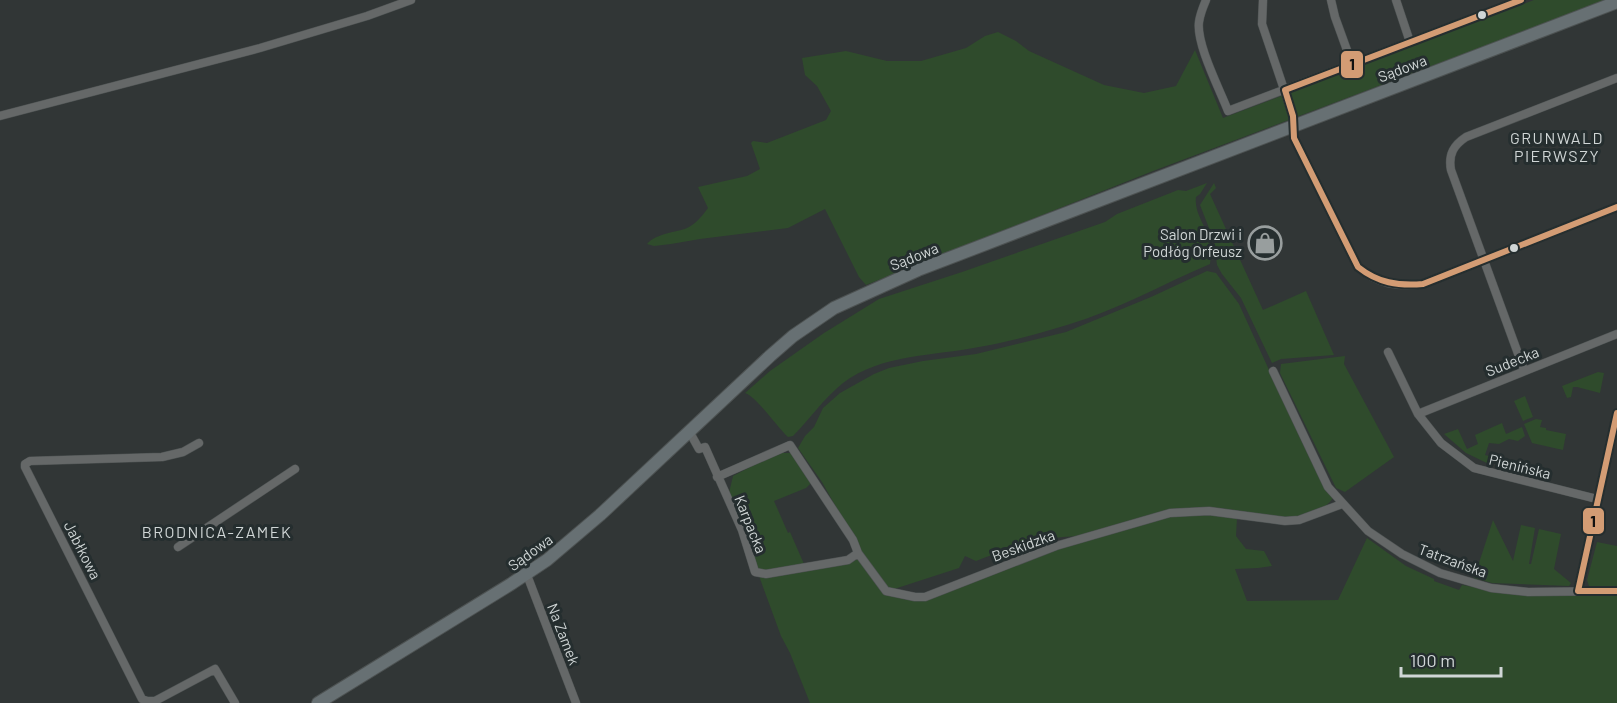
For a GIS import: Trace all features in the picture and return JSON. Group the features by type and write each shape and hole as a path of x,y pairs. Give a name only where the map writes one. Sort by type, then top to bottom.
{"main road":[{"name":"Sądowa","path":"318,703 526,575 579,533 793,336 815,320 855,297 918,270 1617,2"}],"street":[{"path":"0,117 260,48 367,16 411,0"},
{"path":"1206,0 1199,22 1199,32 1202,46 1228,111 1410,42 1502,3 1521,0"},
{"path":"1263,0 1262,24 1293,116 1294,138 1358,267 1368,276 1401,287 1423,284 1617,207"},
{"path":"1331,0 1352,64"},
{"path":"1396,0 1410,42"},
{"path":"1524,370 1449,161 1453,149 1466,137 1617,78"},
{"name":"Sudecka","path":"1418,414 1617,334"},
{"name":"Pienińska","path":"1388,352 1418,414 1441,443 1474,468 1597,498"},
{"name":"Tatrzańska","path":"1273,371 1328,488 1368,531 1411,560 1440,573 1475,584 1509,591 1617,591"},
{"path":"1578,591 1617,413"},
{"name":"Karpacka","path":"689,431 699,449 705,447 742,530 755,572 766,574 848,560 858,553"},
{"name":"Jabłkowa","path":"199,442 183,452 162,458 30,461 25,464 25,467 142,699 154,701 215,669 235,703"},
{"name":"Beskidzka","path":"717,477 790,445 854,540 858,553 886,591 915,597 925,597 1056,546 1170,513 1209,511 1285,521 1306,518 1342,504"},
{"path":"178,547 295,469"},
{"name":"Na Zamek","path":"526,575 576,703"}],"green space":[{"path":"1534,0 1607,0 1153,171 866,285 859,277 825,209 788,228 654,246 647,244 661,235 687,228 701,217 708,208 698,187 747,176 760,169 751,143 753,141 767,143 826,120 831,111 817,86 805,75 802,58 846,51 887,61 921,61 966,48 985,36 998,32 1029,51 1104,85 1144,93 1176,86 1195,50 1223,118"},
{"path":"1207,183 1196,197 1196,203 1210,242 1210,264 1140,296 1086,319 1001,343 891,361 874,366 858,373 836,389 793,436 788,437 755,400 745,393 770,371 824,333 879,299 1105,222 1117,214 1178,190 1186,191"},
{"path":"1214,183 1216,188 1210,194 1263,310 1306,291 1334,355 1281,359 1272,363 1241,298 1217,265 1214,241 1200,205"},
{"path":"1207,271 1216,273 1239,304 1300,438 1325,488 1333,498 1322,509 1309,515 1294,517 1278,517 1216,508 1167,513 1087,535 1059,537 1025,545 976,561 965,556 959,568 885,592 906,600 925,599 1065,546 1169,516 1220,514 1237,518 1236,536 1246,549 1264,551 1272,566 1235,569 1247,601 1338,600 1367,538 1406,566 1434,581 1459,590 1462,585 1520,593 1617,596 1617,703 810,703 781,636 759,576 802,570 862,553 822,482 798,448 814,427 823,408 840,393 889,368 976,354 1066,332"},
{"path":"1345,356 1344,364 1394,457 1345,492 1336,488 1280,373 1281,364"},
{"path":"1598,372 1604,373 1600,393 1573,387 1571,397 1567,398 1562,386"},
{"path":"1525,396 1533,417 1523,421 1514,401"},
{"path":"1536,419 1542,420 1540,427 1546,430 1566,434 1563,450 1532,443 1524,424"},
{"path":"1502,423 1506,434 1522,427 1525,436 1518,441 1509,439 1499,444 1489,443 1485,455 1493,457 1491,465 1466,453 1444,434 1458,429 1467,449 1478,444 1475,435"},
{"path":"777,453 791,453 812,482 806,488 774,501 804,564 772,571 759,570 754,564 728,497 733,476"},
{"path":"1493,520 1513,561 1521,525 1535,528 1529,564 1531,564 1539,529 1561,534 1554,569 1571,583 1569,586 1492,583 1474,578"},
{"path":"1597,542 1617,546 1617,587 1589,586 1587,580"}],"transit line":[{"name":"1","path":"1521,0 1285,90 1293,116 1294,138 1358,267 1373,277 1389,282 1423,284 1617,207"},
{"name":"1","path":"1617,413 1578,591 1617,591"}],"place":[{"name":"Salon Drzwi i Podłóg Orfeusz","path":"1265,243"}],"district":[{"name":"GRUNWALD PIERWSZY","path":"1557,146"},
{"name":"BRODNICA-ZAMEK","path":"217,531"}]}
